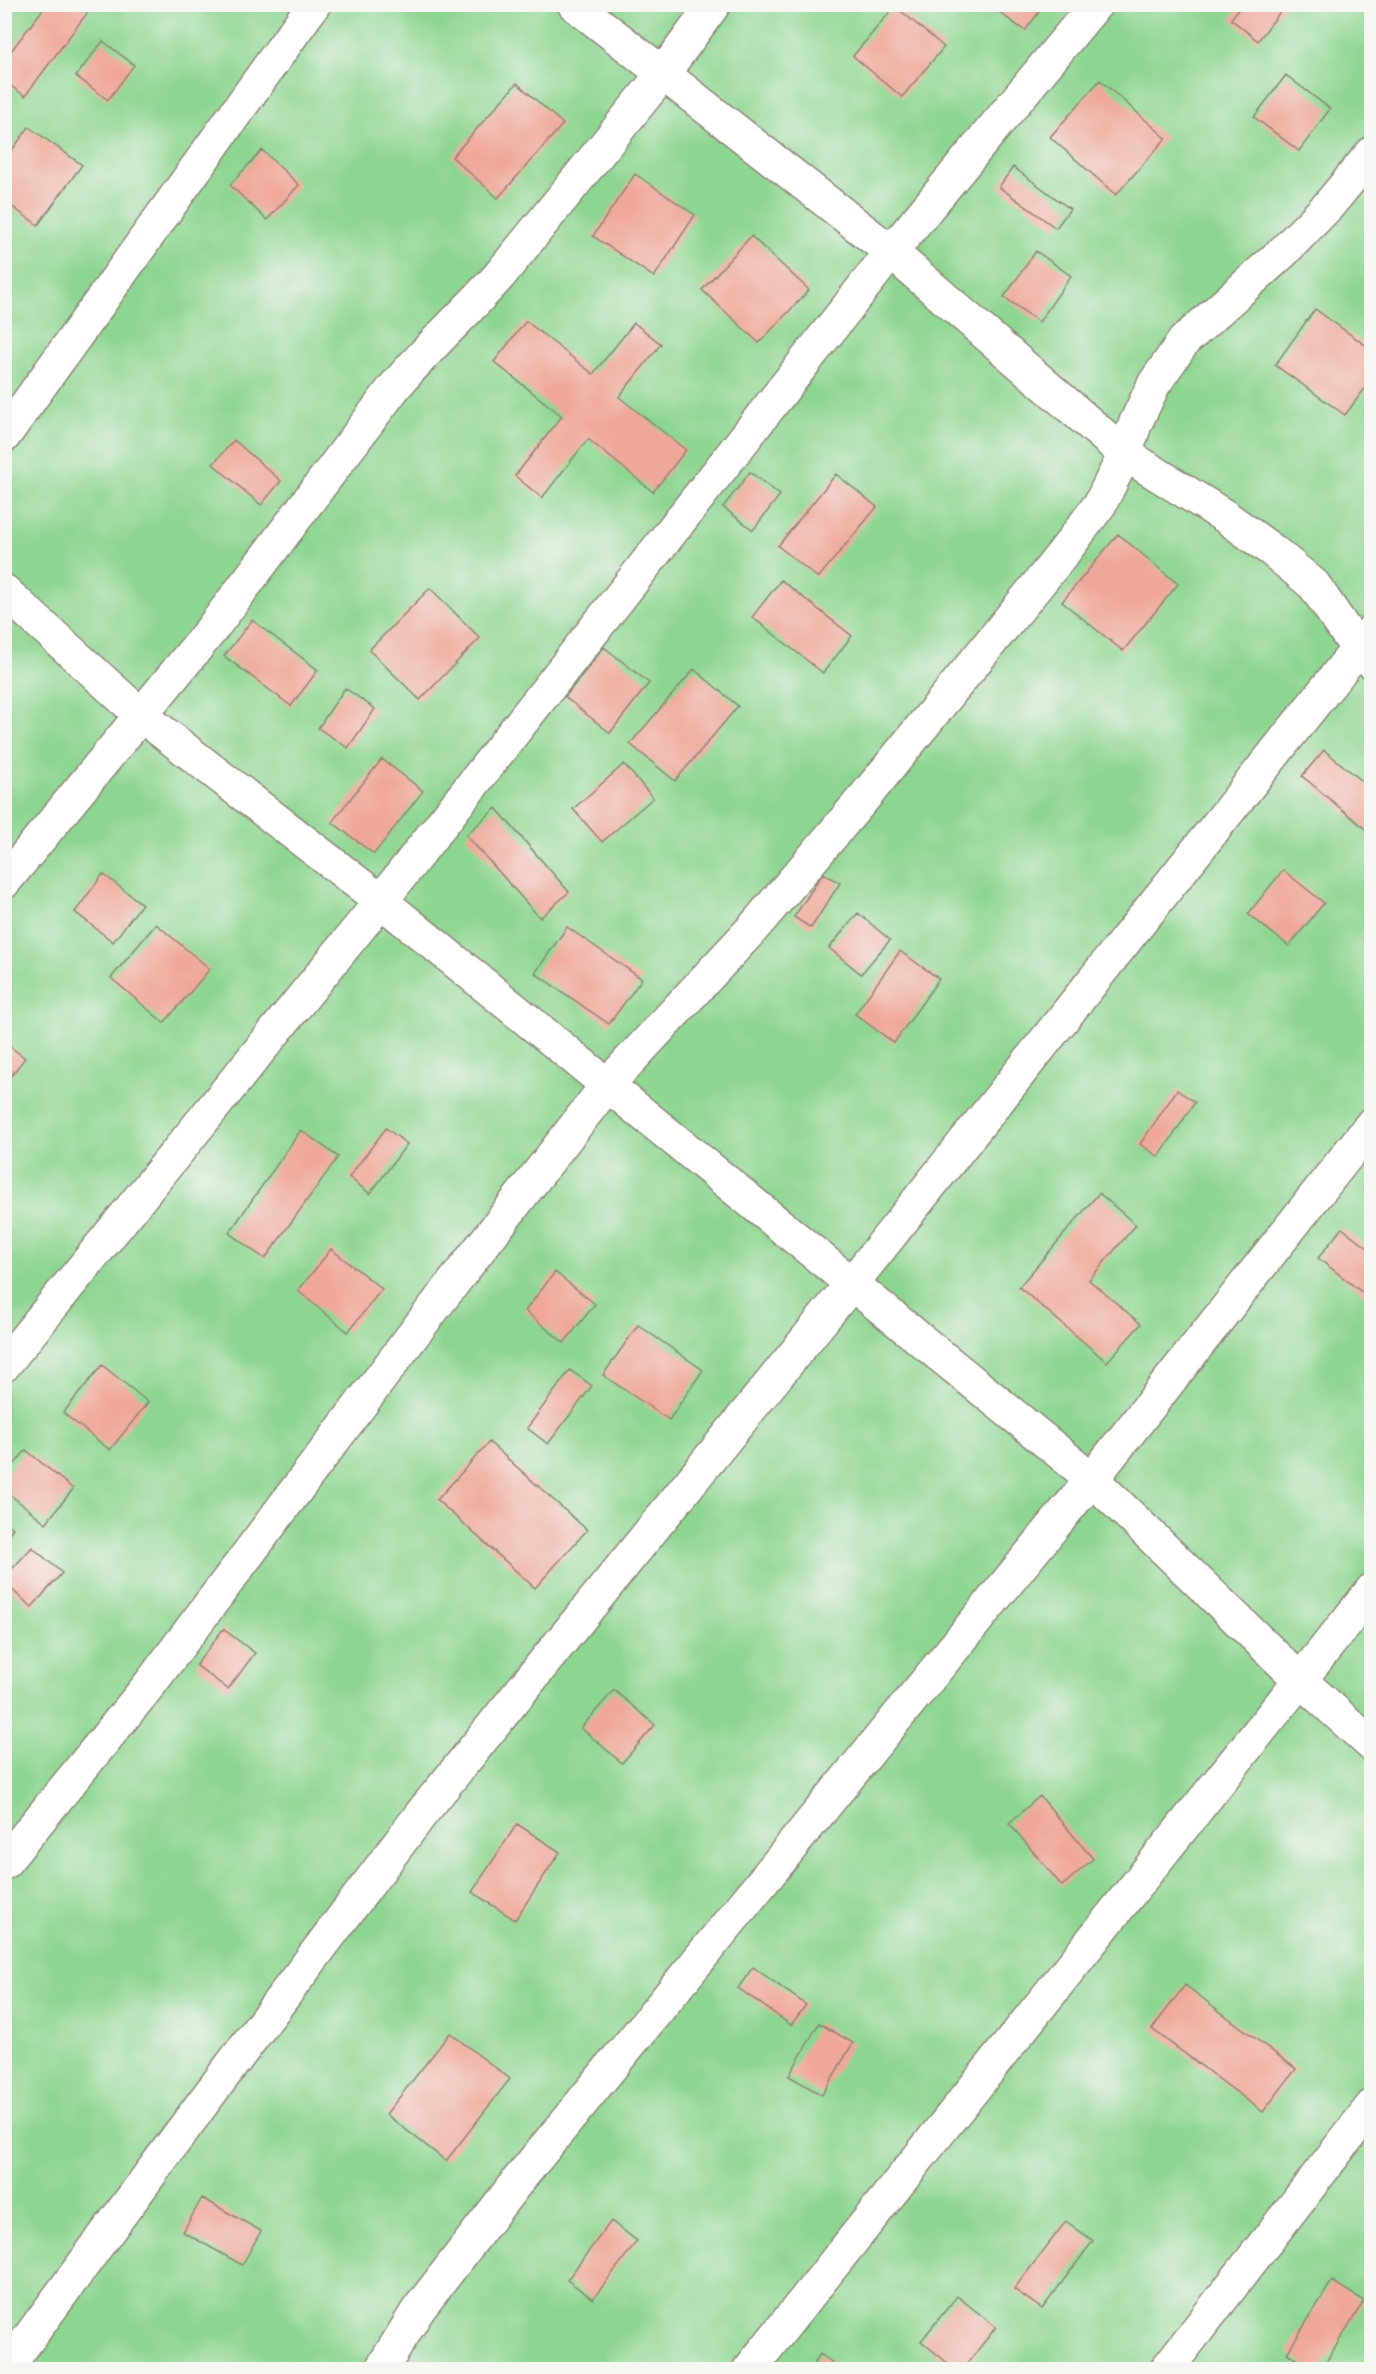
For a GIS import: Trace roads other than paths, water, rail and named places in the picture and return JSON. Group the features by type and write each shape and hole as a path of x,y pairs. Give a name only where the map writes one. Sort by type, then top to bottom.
{"street":[{"path":"4,436 314,4"},
{"path":"5,2370 422,1813 1367,647 1314,585 1282,558 1226,517 1125,454 891,252 574,4"},
{"path":"4,882 211,630 392,390 414,363 471,308 499,276 662,75 714,4"},
{"path":"4,1365 381,902 891,252 1096,4"},
{"path":"4,1863 158,1675 419,1327 608,1084 747,936 868,794 1068,547 1100,504 1125,454 1136,422 1154,384 1184,341 1283,252 1328,206 1371,153"},
{"path":"4,591 142,716 381,902 608,1084 1092,1479 1299,1679 1371,1745"},
{"path":"381,2370 418,2310 516,2182 1092,1479 1371,1124"},
{"path":"749,2370 1371,1590"},
{"path":"1166,2370 1371,2106"}]}
